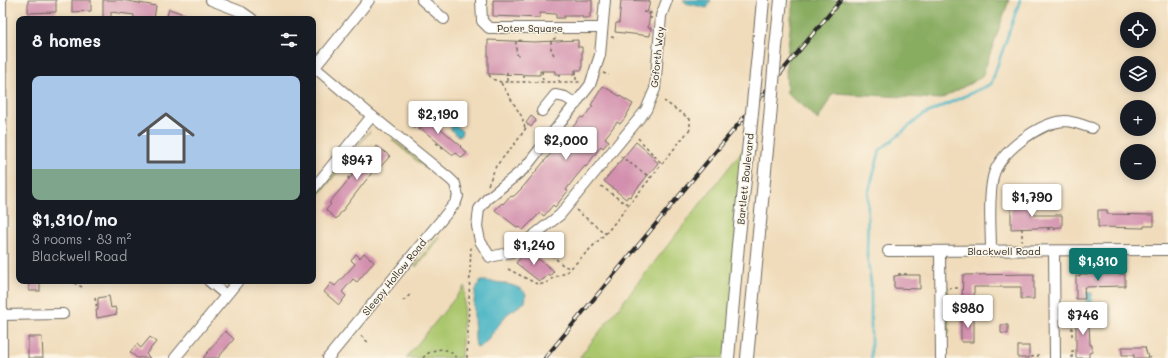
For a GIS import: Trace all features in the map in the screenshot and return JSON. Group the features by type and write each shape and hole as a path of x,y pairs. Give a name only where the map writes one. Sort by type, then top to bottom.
{"main road":[{"name":"Bartlett Boulevard","path":"728,358 763,0"},
{"name":"Bartlett Boulevard","path":"747,358 781,0"}],"street":[{"path":"1,0 2,358"},
{"path":"211,0 242,12 248,16"},
{"path":"316,64 369,0"},
{"path":"422,0 444,19"},
{"name":"Poter Square","path":"481,0 482,21 489,28 605,33"},
{"path":"542,111 555,95 565,97 576,104 590,85 596,70 605,33 605,0"},
{"name":"Goforth Way","path":"576,104 525,168 487,198 479,209 477,226 480,241 490,257 512,252 560,215 646,110 654,89 661,16 667,0"},
{"path":"316,68 372,116 316,185"},
{"name":"Sleepy Hollow Road","path":"333,356 456,202 458,196 455,184 450,179 372,116"},
{"path":"991,251 991,189 995,172 1003,159 1019,143 1042,127 1066,121 1092,128"},
{"path":"1168,250 1168,260"},
{"name":"Blackwell Road","path":"888,251 1168,250"},
{"path":"940,251 941,358"},
{"path":"1054,251 1055,358"},
{"path":"213,284 226,295"},
{"path":"175,358 235,284"},
{"path":"1,315 63,314"}],"path":[{"path":"643,12 651,13 651,19"},
{"path":"605,33 617,38"},
{"path":"554,55 551,50 551,40 556,38"},
{"path":"518,56 516,52 516,41 523,40"},
{"path":"542,71 543,82"},
{"path":"576,71 576,82"},
{"path":"507,72 507,82"},
{"path":"600,73 609,75"},
{"path":"559,74 559,81"},
{"path":"489,75 492,79 501,82 559,81 582,83"},
{"path":"524,75 524,82"},
{"path":"501,82 501,86 522,117 525,128"},
{"path":"508,269 531,282 541,284 547,283 554,277 566,273 606,234 683,139 691,126 690,119 664,101"},
{"path":"412,127 423,131"},
{"path":"638,138 663,164"},
{"path":"436,143 446,150"},
{"path":"357,149 366,156"},
{"path":"617,153 651,178"},
{"path":"349,179 348,178 354,169"},
{"path":"601,186 623,202 629,204"},
{"path":"573,207 606,234"},
{"path":"1022,228 1022,241"},
{"path":"1047,229 1058,229"},
{"path":"536,240 564,266 571,268"},
{"path":"1085,262 1085,273"},
{"path":"1105,272 1114,273"},
{"path":"898,274 908,274"},
{"path":"76,284 84,288"},
{"path":"949,288 961,288"},
{"path":"403,301 412,293"},
{"path":"95,298 97,309"},
{"path":"1072,336 1072,324 1075,324"},
{"path":"361,336 370,344"},
{"path":"423,358 432,351 445,349 451,351 456,358"},
{"path":"1031,357 1038,356 1039,351"},
{"path":"1072,358 1072,351 1075,351"}],"green space":[{"path":"793,0 1009,0 982,77 941,99 833,93 818,120 787,94 786,67"},
{"path":"370,131 348,159 347,158"},
{"path":"393,139 426,166 425,168 392,140"},
{"path":"749,142 728,358 579,358"},
{"path":"342,164 343,165 319,195 317,194"},
{"path":"438,237 440,238 416,267 415,266"},
{"path":"465,286 461,358 406,358"},
{"path":"946,287 948,287 949,334 947,334"}],"water":[{"path":"683,0 711,0 707,8 686,3"},
{"path":"451,125 455,125 462,131 461,135 458,136 451,130"},
{"path":"481,281 513,286 524,291 526,295 525,302 507,314 485,343 478,348 476,346 475,339 474,300 475,292"},
{"path":"1087,292 1092,293 1091,305 1086,304"}],"building":[{"path":"28,0 56,0 56,12 28,13"},
{"path":"72,0 91,0 91,11 72,12"},
{"path":"103,0 122,0 156,6 154,16 134,16 111,12 111,16 103,16"},
{"path":"493,0 592,0 592,13 590,13 590,18 582,18 582,16 564,16 564,18 556,18 556,14 540,13 540,18 493,16"},
{"path":"621,0 650,1 647,14 650,14 648,28 651,28 650,36 615,32 616,23 619,23"},
{"path":"169,9 190,16 167,16"},
{"path":"488,40 534,42 578,40 578,47 582,47 582,70 575,70 575,74 555,74 555,71 540,71 540,75 488,74"},
{"path":"603,86 633,104 625,118 620,124 617,122 605,138 609,141 603,148 601,146 586,167 585,166 574,179 566,190 568,191 555,207 553,205 544,216 540,213 523,230 519,227 518,228 495,210 509,197 514,196 523,187 581,117 583,118 593,106 591,105"},
{"path":"420,111 461,146 460,147 467,153 462,158 456,153 453,155 412,121"},
{"path":"531,116 536,120 531,127 526,123"},
{"path":"636,142 655,158 654,159 658,163 630,197 628,196 626,199 604,181"},
{"path":"377,146 390,156 376,172 374,170 336,219 326,210 331,204 329,203"},
{"path":"1011,201 1020,201 1020,203 1032,204 1032,215 1062,215 1062,227 1011,229"},
{"path":"1098,210 1107,210 1107,214 1154,215 1154,226 1144,226 1144,228 1098,227"},
{"path":"527,250 554,271 550,276 548,274 544,279 539,281 516,263"},
{"path":"364,253 374,262 357,282 353,279 342,292 346,296 339,305 324,292 331,283 335,286 355,264 351,260 356,254 360,258"},
{"path":"1034,274 1034,299 1021,299 1021,287 974,287 974,301 962,302 963,275"},
{"path":"1080,274 1125,274 1125,286 1084,287 1085,299 1076,299 1076,276 1080,276"},
{"path":"920,275 920,289 894,288 894,276"},
{"path":"29,284 40,284 40,291 29,291"},
{"path":"109,296 111,308 115,307 117,314 97,318 96,310 98,310 98,298"},
{"path":"974,315 974,342 961,342 961,316"},
{"path":"1076,315 1092,315 1092,324 1089,324 1090,345 1092,345 1092,352 1089,353 1089,358 1076,358"},
{"path":"1001,325 1008,325 1008,334 1001,333"},
{"path":"225,331 234,339 218,358 203,358"},
{"path":"28,337 42,337 43,358 28,358"},
{"path":"150,337 156,342 146,354 150,358 137,358 130,352 137,344 141,348"},
{"path":"1018,346 1029,346 1029,358 1018,358"},
{"path":"1122,347 1145,347 1148,358 1134,358 1134,355 1122,355"}],"waterway":[{"path":"871,358 871,283 867,255 868,194 880,150 923,115 991,84 1020,0"}],"railway":[{"path":"545,358 841,0"}]}
